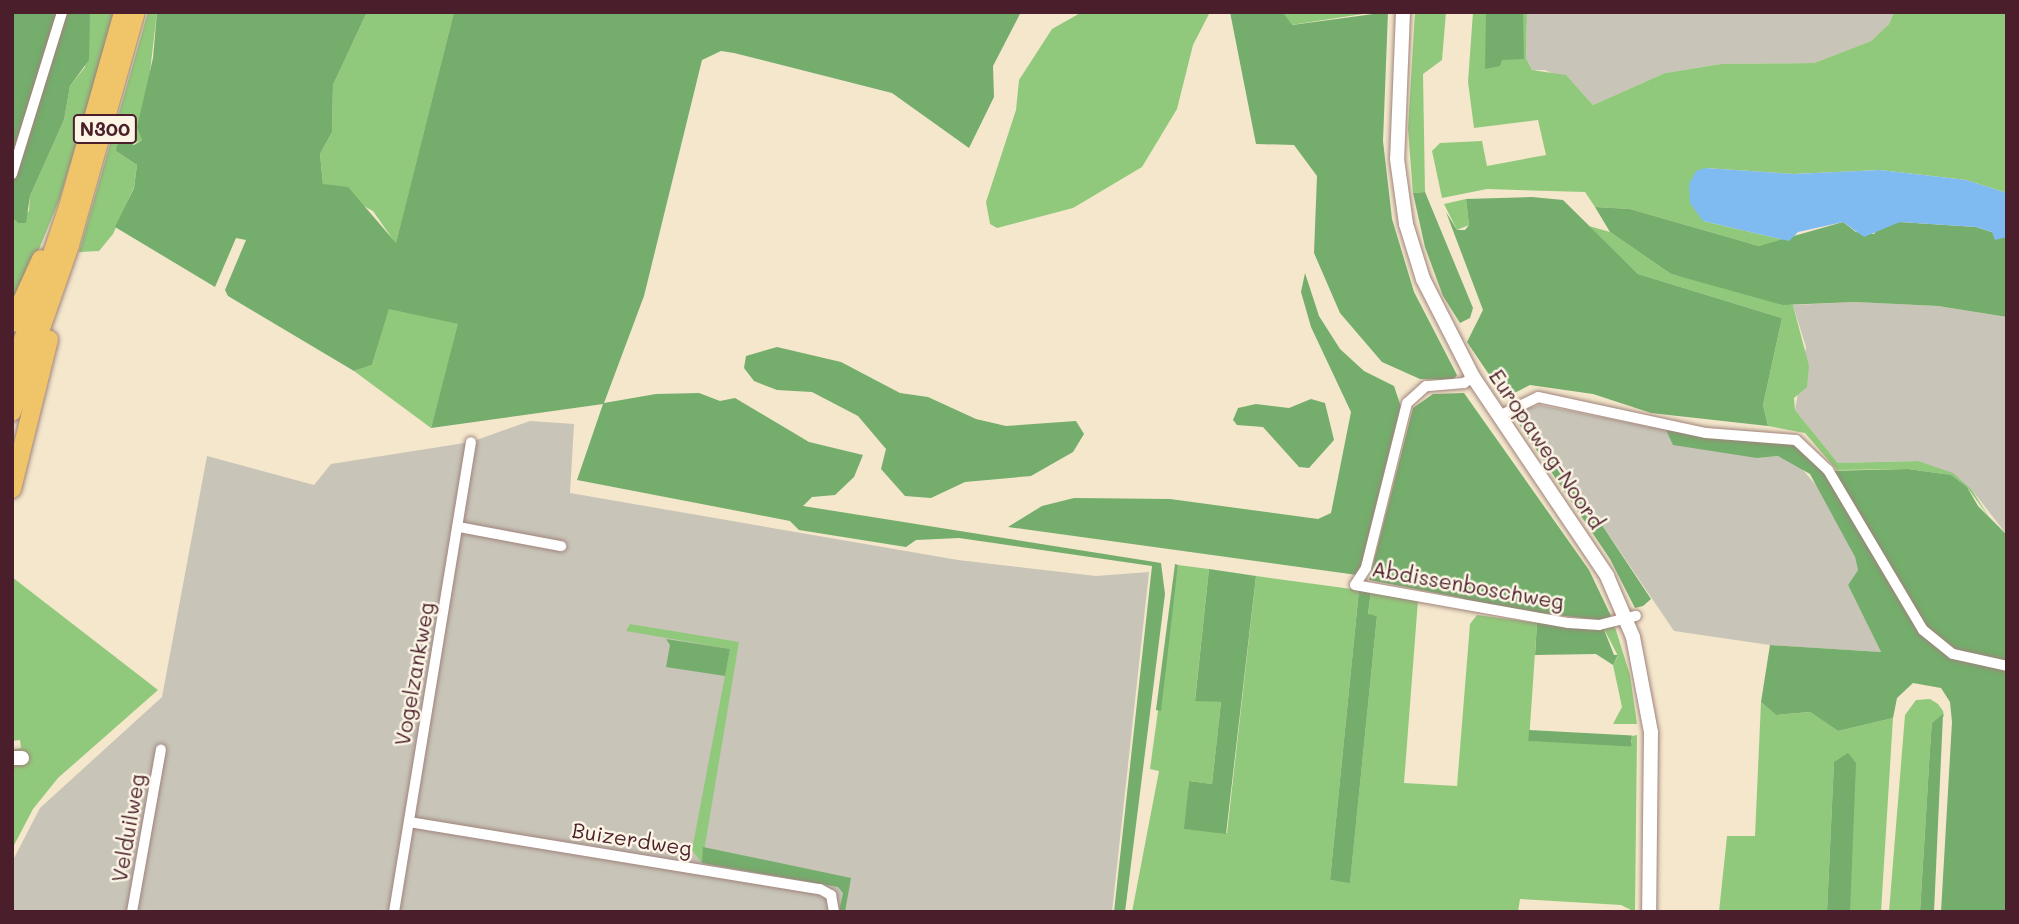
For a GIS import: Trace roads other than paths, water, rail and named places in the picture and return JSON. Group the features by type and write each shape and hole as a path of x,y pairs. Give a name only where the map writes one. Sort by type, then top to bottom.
{"highway":[{"name":"N300","path":"12,372 68,207 123,12"},
{"name":"N300","path":"12,489 70,245 136,12"},
{"name":"N300","path":"12,323 68,207"},
{"name":"N300","path":"12,412 70,245"}],"street":[{"path":"12,174 62,12"},
{"name":"Europaweg-Noord","path":"1402,12 1396,125 1406,224 1431,299 1473,377 1579,529 1631,617 1651,732 1649,912"},
{"name":"Abdissenboschweg","path":"1473,377 1464,383 1426,386 1407,403 1366,568 1355,585 1569,623 1599,625 1631,617"},
{"path":"1499,416 1538,397 1706,433 1796,440 1828,470 1923,630 1953,654 2007,666"},
{"name":"Vogelzankweg","path":"394,912 471,442"},
{"path":"459,527 561,546"},
{"name":"Velduilweg","path":"132,912 161,750"},
{"name":"Buizerdweg","path":"409,822 820,889 831,895 834,912"}],"water":[{"path":"1705,168 1793,174 1880,170 1966,180 2007,193 2007,237 1995,240 1992,232 1976,227 1900,222 1864,237 1843,222 1798,232 1789,241 1703,221 1690,203 1689,184 1696,171"}]}
